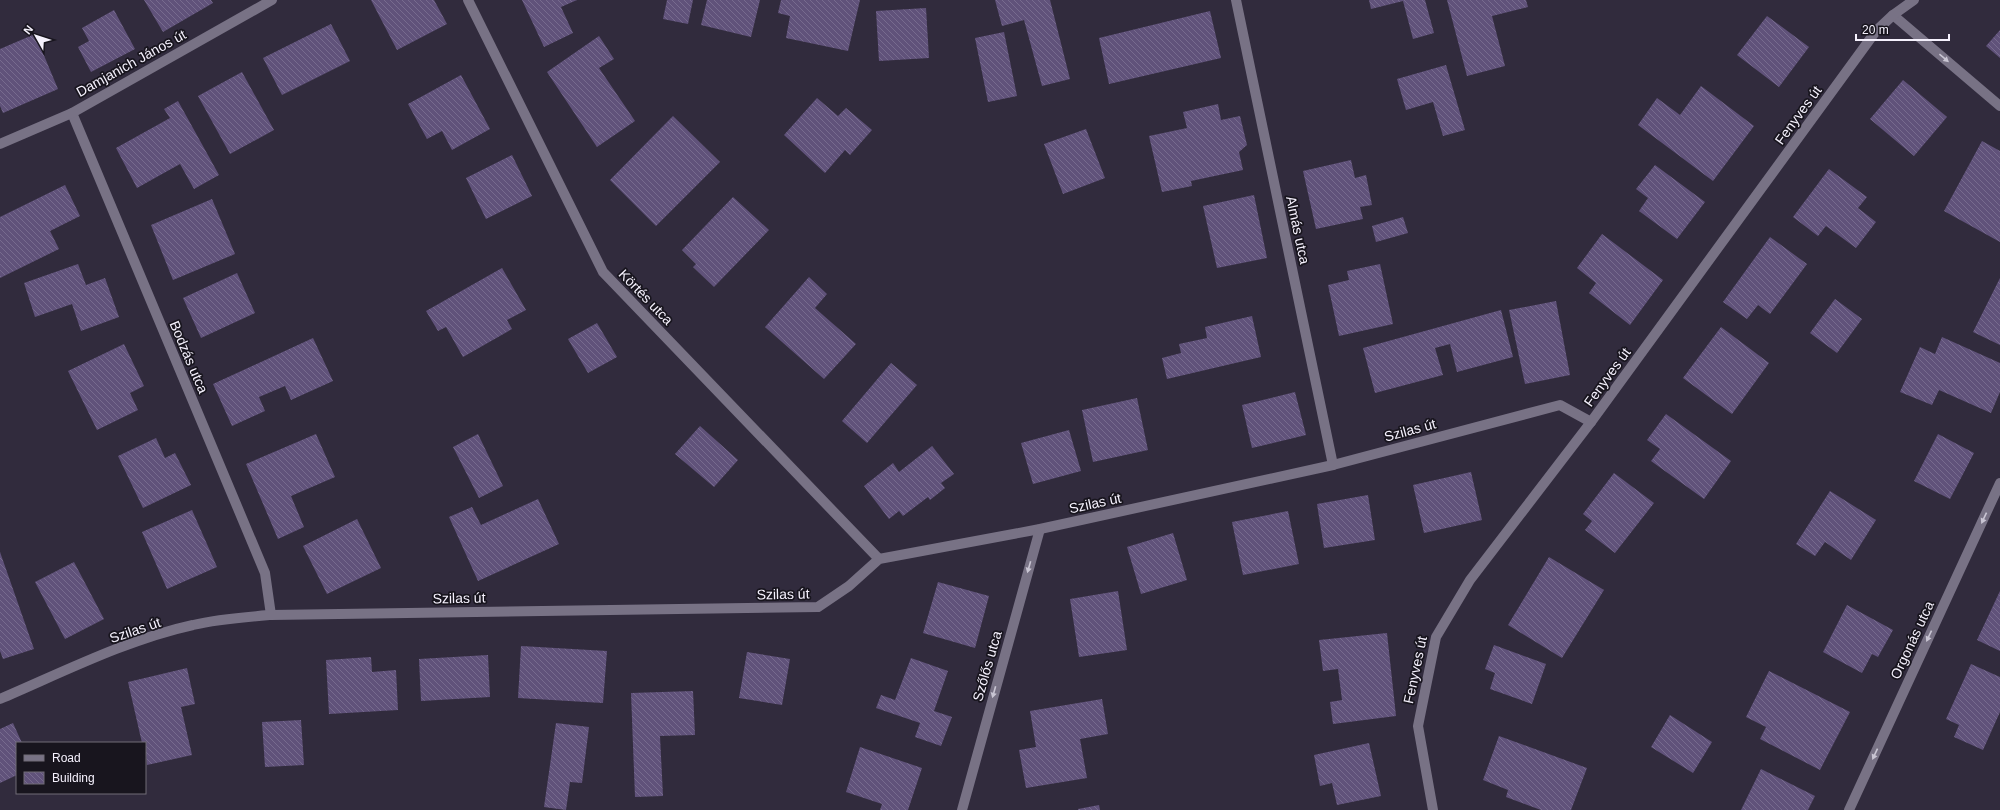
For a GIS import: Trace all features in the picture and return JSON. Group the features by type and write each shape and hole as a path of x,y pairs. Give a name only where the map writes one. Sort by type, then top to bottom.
{"street":[{"name":"Damjanich János út","path":"0,144 72,113 272,0"},
{"name":"Körtés utca","path":"468,0 603,272 879,559"},
{"name":"Almás utca","path":"1236,0 1333,465"},
{"name":"Fenyves út","path":"1433,810 1418,726 1436,637 1470,580 1591,422 1876,32 1892,15 1914,0"},
{"path":"1892,15 2000,106"},
{"name":"Bodzás utca","path":"72,113 265,573 271,615"},
{"name":"Szilas út","path":"0,699 131,644 166,633 192,625 271,615 818,608 849,586 879,559 1040,529 1333,465 1560,405 1591,422"},
{"name":"Orgonás utca","path":"1849,810 2000,483"},
{"name":"Szőlős utca","path":"962,810 1040,529"}],"building":[{"path":"144,0 211,0 213,3 163,32"},
{"path":"371,0 434,0 447,24 397,50"},
{"path":"522,0 577,0 561,7 573,33 544,47"},
{"path":"667,0 693,0 688,24 663,19"},
{"path":"707,0 760,0 751,37 701,25"},
{"path":"781,0 860,0 848,51 786,38 790,16 778,13"},
{"path":"995,0 1050,0 1070,79 1042,86 1024,20 1002,26"},
{"path":"1369,0 1425,0 1434,33 1413,39 1403,1 1371,9"},
{"path":"1447,0 1526,0 1528,7 1492,16 1505,66 1467,76"},
{"path":"926,8 929,58 879,61 876,11"},
{"path":"114,10 135,49 91,72 78,47 89,41 82,28"},
{"path":"1210,11 1221,58 1109,84 1099,38"},
{"path":"1767,16 1809,47 1779,87 1737,55"},
{"path":"331,24 350,61 282,95 263,58"},
{"path":"2000,30 2000,58 1986,46"},
{"path":"1004,32 1017,96 988,102 975,38"},
{"path":"35,34 58,89 3,113 0,106 0,49"},
{"path":"599,36 614,59 599,68 635,121 597,147 547,72"},
{"path":"1446,65 1465,130 1443,136 1433,102 1406,110 1397,79"},
{"path":"242,72 274,130 230,154 198,96"},
{"path":"461,75 490,129 452,150 442,131 427,139 408,104"},
{"path":"1903,80 1947,117 1914,156 1870,119"},
{"path":"1701,86 1754,126 1713,181 1638,125 1657,98 1680,115"},
{"path":"817,98 838,116 846,108 872,130 850,155 845,150 825,173 784,135"},
{"path":"178,101 219,175 194,189 180,164 137,188 116,148 170,118 164,109"},
{"path":"1218,104 1221,120 1240,116 1247,145 1239,152 1243,170 1191,181 1192,186 1162,192 1149,136 1187,128 1183,112"},
{"path":"673,116 720,162 656,226 610,180"},
{"path":"1086,129 1105,178 1063,194 1044,144"},
{"path":"1982,141 2000,151 2000,242 1944,211"},
{"path":"512,155 532,196 486,219 466,178"},
{"path":"1351,160 1355,178 1366,175 1372,205 1360,207 1363,219 1316,229 1303,171"},
{"path":"1655,165 1705,202 1677,239 1639,211 1648,198 1636,189"},
{"path":"1829,169 1867,197 1858,208 1876,222 1856,248 1826,226 1818,236 1793,217"},
{"path":"65,185 80,216 50,231 59,249 0,278 0,217"},
{"path":"1254,195 1267,258 1217,268 1203,206"},
{"path":"733,197 769,230 714,287 693,267 696,264 682,250"},
{"path":"212,199 235,254 173,280 151,225"},
{"path":"1403,217 1408,233 1376,242 1372,226"},
{"path":"1602,234 1663,280 1630,325 1589,293 1596,283 1577,268"},
{"path":"1770,237 1807,264 1770,314 1758,305 1747,319 1723,302"},
{"path":"78,264 86,285 105,278 119,317 81,331 72,304 35,317 24,283"},
{"path":"1380,264 1393,324 1339,336 1328,285 1349,280 1347,271"},
{"path":"502,268 526,310 507,320 512,329 463,357 446,327 438,331 426,311"},
{"path":"237,273 255,313 201,338 183,298"},
{"path":"809,277 827,294 815,308 856,344 824,379 765,327"},
{"path":"2000,278 2000,345 1973,332"},
{"path":"1835,299 1862,319 1837,353 1810,333"},
{"path":"1556,301 1570,375 1525,384 1509,310"},
{"path":"1501,310 1513,357 1457,372 1450,344 1435,348 1443,375 1375,393 1363,348"},
{"path":"1252,316 1261,357 1167,379 1162,358 1181,353 1179,344 1207,338 1205,327"},
{"path":"597,323 617,357 588,373 568,339"},
{"path":"1721,327 1769,363 1732,414 1683,378"},
{"path":"1942,337 2000,363 2000,392 1991,413 1939,390 1932,405 1900,392 1920,347 1935,354"},
{"path":"313,338 333,381 291,400 285,386 259,397 265,411 232,426 213,384"},
{"path":"124,344 144,386 130,393 138,410 97,430 68,371"},
{"path":"891,363 917,385 867,443 842,421"},
{"path":"1295,392 1306,435 1252,448 1242,405"},
{"path":"1137,398 1148,450 1093,462 1082,410"},
{"path":"1666,414 1731,461 1704,499 1651,461 1660,449 1647,440"},
{"path":"700,426 738,460 714,487 675,454"},
{"path":"1069,430 1081,471 1033,484 1021,443"},
{"path":"316,434 335,477 291,496 304,527 278,539 246,464"},
{"path":"478,434 503,486 479,498 453,447"},
{"path":"1938,434 1974,453 1950,499 1914,481"},
{"path":"156,438 165,458 175,453 191,485 143,508 118,456"},
{"path":"932,446 954,474 941,483 945,488 930,500 928,497 903,516 899,511 889,519 864,486 893,463 899,472"},
{"path":"1471,472 1482,520 1424,533 1413,485"},
{"path":"1614,473 1654,503 1615,553 1585,530 1592,521 1583,514"},
{"path":"1830,491 1876,520 1851,560 1825,542 1815,556 1796,544"},
{"path":"1368,495 1375,540 1324,548 1317,504"},
{"path":"538,499 559,544 478,581 449,517 472,507 481,525"},
{"path":"192,510 217,567 167,589 142,532"},
{"path":"1288,511 1299,564 1243,575 1232,522"},
{"path":"357,519 381,568 327,594 303,546"},
{"path":"1173,533 1187,580 1141,594 1127,547"},
{"path":"0,552 34,649 3,659 0,651"},
{"path":"1549,557 1604,590 1562,658 1508,625"},
{"path":"74,562 104,619 65,639 35,582"},
{"path":"938,582 989,596 975,648 923,633"},
{"path":"1118,591 1127,650 1079,657 1070,599"},
{"path":"2000,591 2000,651 1977,640"},
{"path":"1847,605 1893,630 1878,657 1872,654 1862,673 1823,652"},
{"path":"1387,633 1396,716 1333,724 1330,702 1342,700 1338,669 1323,671 1319,640"},
{"path":"1494,645 1546,664 1532,704 1490,689 1495,673 1485,669"},
{"path":"521,646 607,651 603,703 518,698"},
{"path":"747,652 790,659 782,705 739,698"},
{"path":"488,655 490,697 421,701 419,659"},
{"path":"371,657 372,672 396,670 398,710 329,714 326,660"},
{"path":"911,658 948,671 934,711 952,717 941,746 915,737 920,723 876,708 881,695 895,700"},
{"path":"1971,664 2000,677 2000,712 1983,750 1954,737 1959,725 1946,719"},
{"path":"187,668 195,704 181,707 192,755 147,765 146,742 142,742 128,682"},
{"path":"1769,671 1850,712 1820,770 1760,739 1766,727 1746,717"},
{"path":"693,691 695,735 660,736 663,796 635,797 631,693"},
{"path":"1102,699 1108,734 1080,739 1087,778 1026,788 1019,750 1036,747 1030,711"},
{"path":"1670,715 1712,742 1693,773 1651,747"},
{"path":"301,720 304,765 265,767 262,722"},
{"path":"13,723 22,742 16,742 16,775 0,783 0,729"},
{"path":"556,723 589,727 582,783 570,782 566,810 544,807"},
{"path":"1499,736 1587,768 1571,810 1541,810 1506,797 1508,790 1483,780"},
{"path":"1369,743 1381,796 1337,805 1332,783 1320,786 1314,755"},
{"path":"860,747 922,768 908,810 880,810 882,804 846,792"},
{"path":"1761,769 1815,796 1808,810 1741,810"},
{"path":"1099,805 1100,810 1078,810 1078,809"}]}
